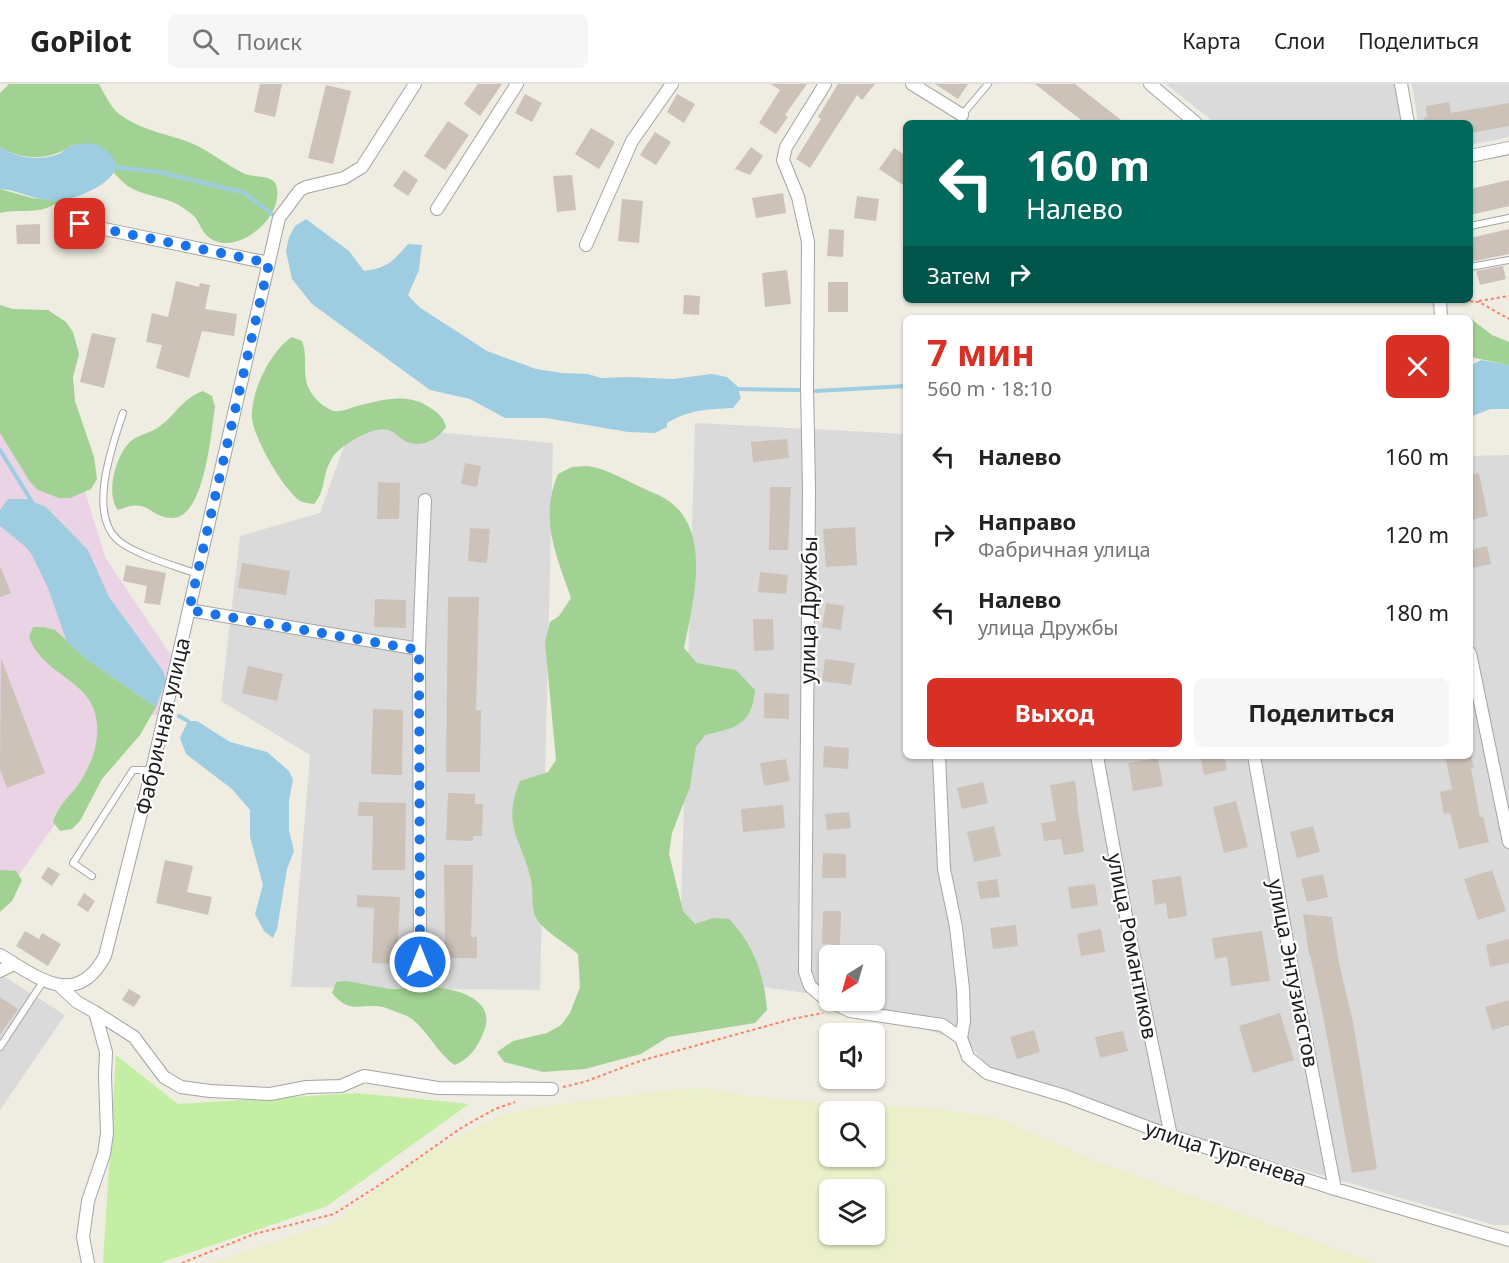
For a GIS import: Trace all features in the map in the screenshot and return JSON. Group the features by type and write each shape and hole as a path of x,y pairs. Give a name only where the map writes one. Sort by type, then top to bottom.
{"street":[{"name":"Фабричная улица","path":"61,987 86,979 100,966 105,956 152,770 279,218 292,199 306,187 344,178 362,167 415,84"},
{"path":"437,209 517,84"},
{"path":"586,245 632,141 672,84"},
{"name":"улица Дружбы","path":"825,84 786,147 783,160 798,197 808,242 806,972 810,986 825,999 850,1011 942,1025 961,1038"},
{"path":"912,84 962,115"},
{"path":"1150,84 1192,120"},
{"path":"1401,84 1407,120"},
{"path":"1473,155 1509,148"},
{"path":"80,224 269,263"},
{"path":"420,962 419,650 425,500"},
{"path":"189,610 419,650"},
{"path":"1473,668 1509,842"},
{"path":"939,759 944,869 956,927 963,989 964,1021 961,1038"},
{"name":"улица Романтиков","path":"1098,759 1128,927 1171,1136"},
{"name":"улица Энтузиастов","path":"1255,759 1291,964 1335,1189"},
{"path":"0,955 61,987 77,1002 134,1037 164,1077 181,1087 270,1094 307,1087 341,1086 364,1076 438,1088 552,1089"},
{"path":"0,971 15,964"},
{"path":"88,1263 83,1237 88,1201 104,1154 107,1133 106,1052 95,1012"},
{"name":"улица Тургенева","path":"961,1038 968,1057 987,1073 1065,1096 1171,1136 1335,1189 1509,1240"}],"lane":[{"path":"962,115 988,84"},
{"path":"1473,225 1509,218"},
{"path":"1473,266 1509,260"},
{"path":"123,413 108,457 103,496 107,528 120,542 155,559 198,574"},
{"path":"92,876 73,862 133,770 152,770"},
{"path":"0,1047 44,980"}],"path":[{"path":"1473,302 1509,296"},
{"path":"1476,302 1509,319"},
{"path":"552,1089 584,1082 640,1061 792,1019 829,1013"},
{"path":"182,1263 254,1234 334,1214 461,1128 495,1109 518,1101"}],"shaded area":[{"path":"1166,84 1398,84 1404,120 1211,120"},
{"path":"1412,84 1509,84 1509,137 1473,144 1473,120 1418,120"},
{"path":"0,383 82,481 105,557 172,657 158,715 132,715 0,902"},
{"path":"695,423 903,434 903,759 1473,759 1473,456 1509,455 1509,1225 1494,1225 1181,1134 987,1065 968,1044 875,1011 885,1011 885,945 819,945 819,995 679,976"},
{"path":"352,424 553,443 540,990 291,987 310,755 221,701 240,536 320,513"},
{"path":"0,974 65,1015 0,1110"}],"green space":[{"path":"9,84 99,84 113,108 127,119 145,128 191,143 243,173 271,180 277,189 275,207 270,217 254,233 244,239 223,243 209,238 194,216 179,205 131,188 114,173 116,165 72,145 46,156 27,157 9,152 0,147 0,93"},
{"path":"0,189 32,198 59,201 52,206 38,210 0,213"},
{"path":"0,305 13,309 48,310 66,322 73,332 79,354 73,377 75,401 94,457 97,479 91,489 70,498 59,498 38,490 30,482 0,433"},
{"path":"1473,320 1492,335 1509,342 1509,365 1473,358"},
{"path":"292,337 302,341 308,388 316,399 328,408 340,411 385,400 412,400 421,402 438,413 446,427 434,439 419,444 407,442 393,432 384,429 357,438 340,449 332,458 320,494 314,504 300,501 270,463 258,438 252,418 254,397 263,373 284,343"},
{"path":"203,391 212,396 215,407 204,472 192,505 182,515 171,518 163,517 136,505 118,510 114,503 112,485 117,464 126,447 134,439 157,428 184,402"},
{"path":"588,466 609,472 659,495 680,511 689,527 695,546 696,567 692,609 684,648 697,663 736,670 755,690 746,718 734,727 705,735 696,747 690,787 672,833 669,854 683,911 695,924 713,918 729,919 745,939 760,972 767,1010 755,1023 668,1037 641,1054 585,1069 543,1072 504,1062 497,1052 513,1041 547,1033 561,1025 570,1013 580,987 578,954 546,929 536,917 531,880 515,832 512,810 520,781 548,772 556,760 545,642 550,622 559,616 571,598 555,552 550,507 552,491 558,474 572,467"},
{"path":"33,627 55,630 88,660 156,707 140,735 102,779 80,821 72,829 60,831 53,822 60,807 78,785 89,765 96,743 97,722 92,706 84,693 48,664 37,652 29,637"},
{"path":"0,870 16,871 22,880 12,901 0,912"},
{"path":"347,981 387,988 430,987 461,993 471,997 484,1010 486,1020 484,1031 473,1051 455,1065 448,1060 419,1025 405,1015 383,1007 350,1006 338,1000 332,993 336,982"},
{"path":"116,1055 178,1104 357,1093 469,1104 327,1206 160,1263 103,1263"},
{"path":"696,1087 763,1098 819,1101 819,1167 885,1167 885,1106 940,1109 1000,1119 1096,1161 1375,1263 211,1263 334,1222 420,1156 504,1114 552,1105"}],"water":[{"path":"88,143 103,148 116,163 108,179 88,192 67,200 51,201 0,189 0,147 20,156 42,158 58,154 73,145"},
{"path":"306,219 349,251 364,271 389,263 408,244 422,245 419,270 408,295 419,307 487,351 536,369 588,374 601,378 673,379 712,374 727,377 737,386 741,398 733,408 683,415 667,423 667,427 655,433 628,432 546,418 505,418 470,399 430,390 312,304 292,279 286,251 289,237 295,226"},
{"path":"1481,360 1509,365 1509,409 1490,409 1473,416 1473,364"},
{"path":"8,499 27,499 46,507 88,550 109,597 163,671 166,680 156,707 88,660 67,642 48,588 32,555 26,547 0,526 0,510"},
{"path":"188,721 197,721 230,742 267,752 289,771 293,780 289,800 289,830 294,851 287,869 277,929 273,938 264,931 255,914 263,885 250,837 250,810 232,789 186,754 180,738"}],"building":[{"path":"260,84 282,84 275,117 254,112"},
{"path":"478,84 502,84 480,116 464,104"},
{"path":"771,84 807,84 785,115 788,117 776,134 759,123 780,90"},
{"path":"838,84 875,84 862,100 857,95 810,168 796,159 821,119 818,117"},
{"path":"935,84 968,84 958,99"},
{"path":"1035,84 1075,84 1121,120 1081,120"},
{"path":"326,85 351,91 333,164 308,158"},
{"path":"525,94 542,103 532,122 515,113"},
{"path":"677,94 695,104 684,123 667,112"},
{"path":"1449,102 1451,113 1509,103 1509,126 1473,132 1473,120 1424,120 1424,117 1427,117 1426,106"},
{"path":"448,121 469,135 445,170 424,156"},
{"path":"591,128 615,142 599,169 575,154"},
{"path":"655,132 671,142 656,165 640,155"},
{"path":"751,147 763,156 750,175 735,169"},
{"path":"894,148 903,154 903,185 879,169"},
{"path":"404,170 418,180 408,196 393,186"},
{"path":"572,175 576,210 557,212 553,176"},
{"path":"1509,180 1509,206 1473,214 1473,188"},
{"path":"783,193 786,213 756,218 752,198"},
{"path":"857,196 879,199 876,221 854,218"},
{"path":"622,199 643,201 639,243 618,241"},
{"path":"40,224 40,244 17,244 16,225"},
{"path":"829,229 844,230 843,257 827,256"},
{"path":"1509,229 1509,254 1473,261 1473,237"},
{"path":"1503,266 1506,279 1480,285 1476,271"},
{"path":"787,270 791,304 765,307 762,273"},
{"path":"176,281 199,287 200,283 210,285 205,309 237,314 234,336 202,331 189,378 156,368 162,345 146,342 152,313 168,317"},
{"path":"828,282 848,282 848,312 828,312"},
{"path":"684,295 700,296 699,315 683,314"},
{"path":"92,333 116,338 104,388 80,382"},
{"path":"787,439 789,458 753,462 751,442"},
{"path":"465,463 481,466 477,487 461,484"},
{"path":"1479,473 1488,516 1473,519 1473,474"},
{"path":"378,482 400,483 399,519 377,519"},
{"path":"770,487 791,487 788,550 769,550"},
{"path":"855,527 857,565 826,567 823,529"},
{"path":"470,528 490,529 487,563 468,561"},
{"path":"1487,546 1491,564 1473,568 1473,549"},
{"path":"242,563 290,571 286,595 238,588"},
{"path":"126,565 166,573 160,605 144,603 147,586 123,581"},
{"path":"0,566 11,593 0,597"},
{"path":"760,572 788,575 786,594 758,592"},
{"path":"448,597 479,597 476,710 481,710 480,772 446,772"},
{"path":"375,599 406,600 406,628 374,627"},
{"path":"826,603 844,606 841,630 822,627"},
{"path":"753,619 773,619 774,650 754,651"},
{"path":"1,658 45,773 7,788 0,770"},
{"path":"825,659 855,663 851,685 822,681"},
{"path":"248,666 283,674 277,701 242,693"},
{"path":"764,693 789,694 789,719 764,718"},
{"path":"373,709 403,710 402,775 371,774"},
{"path":"824,746 849,748 848,769 823,767"},
{"path":"786,759 790,781 764,786 760,763"},
{"path":"1158,759 1163,786 1133,791 1128,763"},
{"path":"1201,759 1225,759 1227,770 1204,775"},
{"path":"1446,759 1472,759 1474,767 1471,768 1480,817 1483,817 1489,842 1459,849 1450,813 1444,814 1440,792 1452,789"},
{"path":"1075,781 1084,852 1064,855 1061,839 1044,841 1041,823 1056,821 1050,785"},
{"path":"983,782 988,803 962,809 957,788"},
{"path":"448,793 475,794 475,804 483,804 482,836 473,836 473,841 446,840"},
{"path":"1236,801 1248,847 1224,853 1213,807"},
{"path":"359,802 406,803 405,870 372,870 373,816 358,816"},
{"path":"783,805 785,828 743,832 741,809"},
{"path":"849,812 851,828 827,830 825,814"},
{"path":"994,826 1001,856 974,862 967,832"},
{"path":"1313,826 1320,852 1297,858 1290,832"},
{"path":"823,853 846,854 846,878 822,878"},
{"path":"165,860 193,866 187,892 212,897 208,915 156,903"},
{"path":"444,865 473,865 471,937 477,937 477,958 445,958"},
{"path":"48,867 60,874 52,886 41,878"},
{"path":"1492,870 1506,911 1478,920 1464,879"},
{"path":"1323,874 1328,897 1307,902 1301,879"},
{"path":"1181,876 1187,916 1168,919 1166,903 1155,905 1152,880"},
{"path":"997,879 1000,897 980,899 977,882"},
{"path":"1095,884 1098,905 1071,909 1068,887"},
{"path":"84,893 95,901 88,912 77,905"},
{"path":"357,895 400,897 397,964 372,963 374,908 357,907"},
{"path":"823,911 841,911 840,945 822,944"},
{"path":"1303,914 1332,917 1339,963 1353,1022 1377,1169 1352,1173"},
{"path":"1016,925 1018,946 993,949 990,928"},
{"path":"1101,929 1105,952 1081,956 1077,934"},
{"path":"25,931 39,939 42,933 61,944 48,966 16,946"},
{"path":"1262,931 1270,981 1231,986 1227,957 1215,959 1212,938"},
{"path":"1509,939 1509,963 1490,967 1486,945"},
{"path":"129,989 141,996 134,1007 122,1000"},
{"path":"0,997 18,1009 0,1035"},
{"path":"1509,1000 1509,1025 1492,1030 1485,1007"},
{"path":"1280,1013 1294,1060 1253,1073 1239,1026"},
{"path":"1034,1030 1040,1052 1017,1059 1010,1037"},
{"path":"1123,1031 1128,1051 1100,1058 1095,1037"}],"waterway":[{"path":"112,167 159,172 245,193 272,214"},
{"path":"816,391 903,386"},
{"path":"734,389 799,390"},
{"path":"0,450 34,505"},
{"path":"179,716 188,721"}],"route":[{"path":"80,224 269,263 189,610 419,650 420,962"}]}
